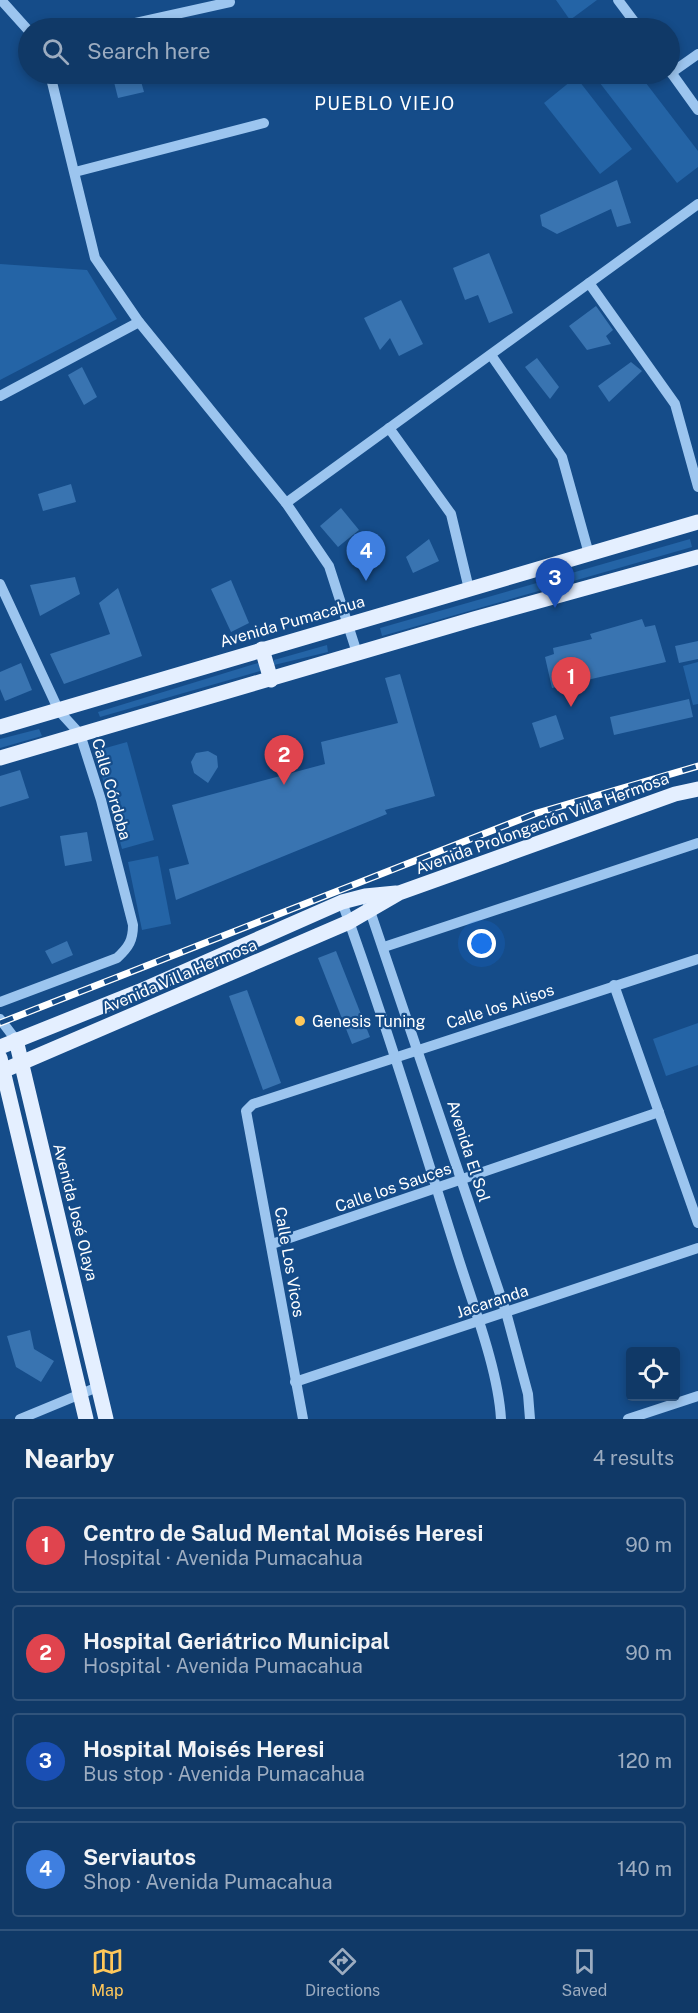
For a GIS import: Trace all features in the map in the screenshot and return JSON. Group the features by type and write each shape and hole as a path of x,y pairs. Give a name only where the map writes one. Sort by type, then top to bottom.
{"main road":[{"name":"Avenida Pumacahua","path":"0,727 698,522"},
{"path":"0,758 698,557"},
{"path":"262,649 271,680"},
{"name":"Avenida Prolongación Villa Hermosa","path":"370,910 399,893 675,794 698,789"},
{"name":"Avenida Prolongación Villa Hermosa","path":"365,896 399,893"},
{"name":"Avenida Villa Hermosa","path":"0,1047 140,991 342,902 365,896"},
{"name":"Avenida Villa Hermosa","path":"1,1067 21,1063 349,922 370,910"},
{"name":"Avenida José Olaya","path":"16,1040 106,1419"},
{"path":"1,1067 42,1226 86,1419"},
{"path":"19,1133 38,1129"},
{"path":"42,1226 60,1221"},
{"path":"63,1315 82,1311"}],"street":[{"path":"2,0 18,18"},
{"path":"618,0 632,18"},
{"path":"158,18 230,2"},
{"path":"680,66 698,54"},
{"path":"53,84 95,258 139,322 286,503 329,566 357,654"},
{"path":"679,84 698,110"},
{"path":"75,172 264,123"},
{"path":"286,503 698,204"},
{"path":"589,283 675,404 698,487"},
{"path":"0,396 139,322"},
{"path":"490,355 562,457 589,554"},
{"path":"389,428 451,514 469,590"},
{"name":"Calle Córdoba","path":"0,584 59,711 80,734 101,800 133,925 133,937 128,948 117,958 0,1002"},
{"path":"384,947 698,843"},
{"name":"Avenida El Sol","path":"365,896 419,1049 506,1312 528,1394 530,1419"},
{"path":"342,902 395,1057 477,1321 500,1401 501,1419"},
{"name":"Calle los Alisos","path":"246,1111 253,1104 698,958"},
{"path":"614,985 698,1223"},
{"name":"Avenida José Olaya","path":"0,1019 16,1040"},
{"name":"Calle Los Vicos","path":"246,1111 303,1419"},
{"name":"Calle los Sauces","path":"272,1244 659,1112"},
{"name":"Jacaranda","path":"296,1382 698,1248"},
{"path":"20,1419 99,1386"},
{"path":"628,1419 698,1396"}],"shaded area":[{"path":"556,0 597,0 573,18 569,18"},
{"path":"567,84 581,84 632,149 600,174 544,103"},
{"path":"601,84 647,84 698,151 698,167 677,183"},
{"path":"0,264 87,270 117,319 0,380"},
{"path":"690,539 692,547 382,636 380,628"},
{"path":"327,645 328,652 274,665 274,660"},
{"path":"698,662 698,704 693,705 683,666"},
{"path":"258,663 261,664 260,671 100,717 98,712"},
{"path":"39,729 42,736 0,748 0,739"},
{"path":"127,742 154,840 122,849 95,751"},
{"path":"158,856 171,924 142,930 128,862"},
{"path":"698,1023 698,1065 666,1076 653,1039"}],"building":[{"path":"114,84 142,84 144,92 118,98"},
{"path":"617,180 631,223 617,227 611,209 557,234 542,226 540,215"},
{"path":"489,253 513,313 489,323 478,295 465,300 453,268"},
{"path":"401,300 423,344 399,356 390,338 380,350 364,318"},
{"path":"596,306 613,330 606,336 611,344 587,350 569,326"},
{"path":"537,358 559,387 550,399 525,367"},
{"path":"631,362 642,371 609,402 598,386"},
{"path":"82,367 97,397 84,405 68,375"},
{"path":"71,484 76,502 43,511 38,494"},
{"path":"341,508 359,530 338,547 320,526"},
{"path":"429,539 439,561 413,573 406,557"},
{"path":"75,577 80,594 40,616 30,585"},
{"path":"231,580 249,623 231,632 211,589"},
{"path":"118,588 142,656 64,684 50,654 110,634 99,603"},
{"path":"642,619 645,627 655,625 666,662 552,688 545,657 554,654 553,648 592,639 590,634"},
{"path":"698,641 698,659 679,663 675,646"},
{"path":"21,663 32,690 5,701 0,689 0,672"},
{"path":"400,674 435,796 385,810 387,814 176,900 169,869 189,864 172,805 325,764 321,742 398,723 385,678"},
{"path":"689,699 693,717 614,735 610,717"},
{"path":"556,715 564,739 540,748 532,723"},
{"path":"208,751 217,756 218,767 208,783 194,773 191,762 196,753"},
{"path":"20,770 29,798 0,807 0,776"},
{"path":"87,832 92,861 65,866 60,836"},
{"path":"67,941 73,955 52,964 45,951"},
{"path":"336,951 370,1037 352,1044 318,958"},
{"path":"247,990 281,1083 263,1090 229,996"},
{"path":"30,1330 34,1349 54,1361 41,1382 16,1367 7,1336"}],"railway":[{"path":"0,1023 537,813 698,766"}],"place":[{"name":"Serviautos","path":"366,581"},
{"name":"Hospital Moisés Heresi","path":"555,608"},
{"name":"Centro de Salud Mental Moisés Heresi","path":"571,707"},
{"name":"Hospital Geriátrico Municipal","path":"284,785"},
{"name":"Genesis Tuning","path":"300,1021"}],"district":[{"name":"PUEBLO VIEJO","path":"385,104"}]}
